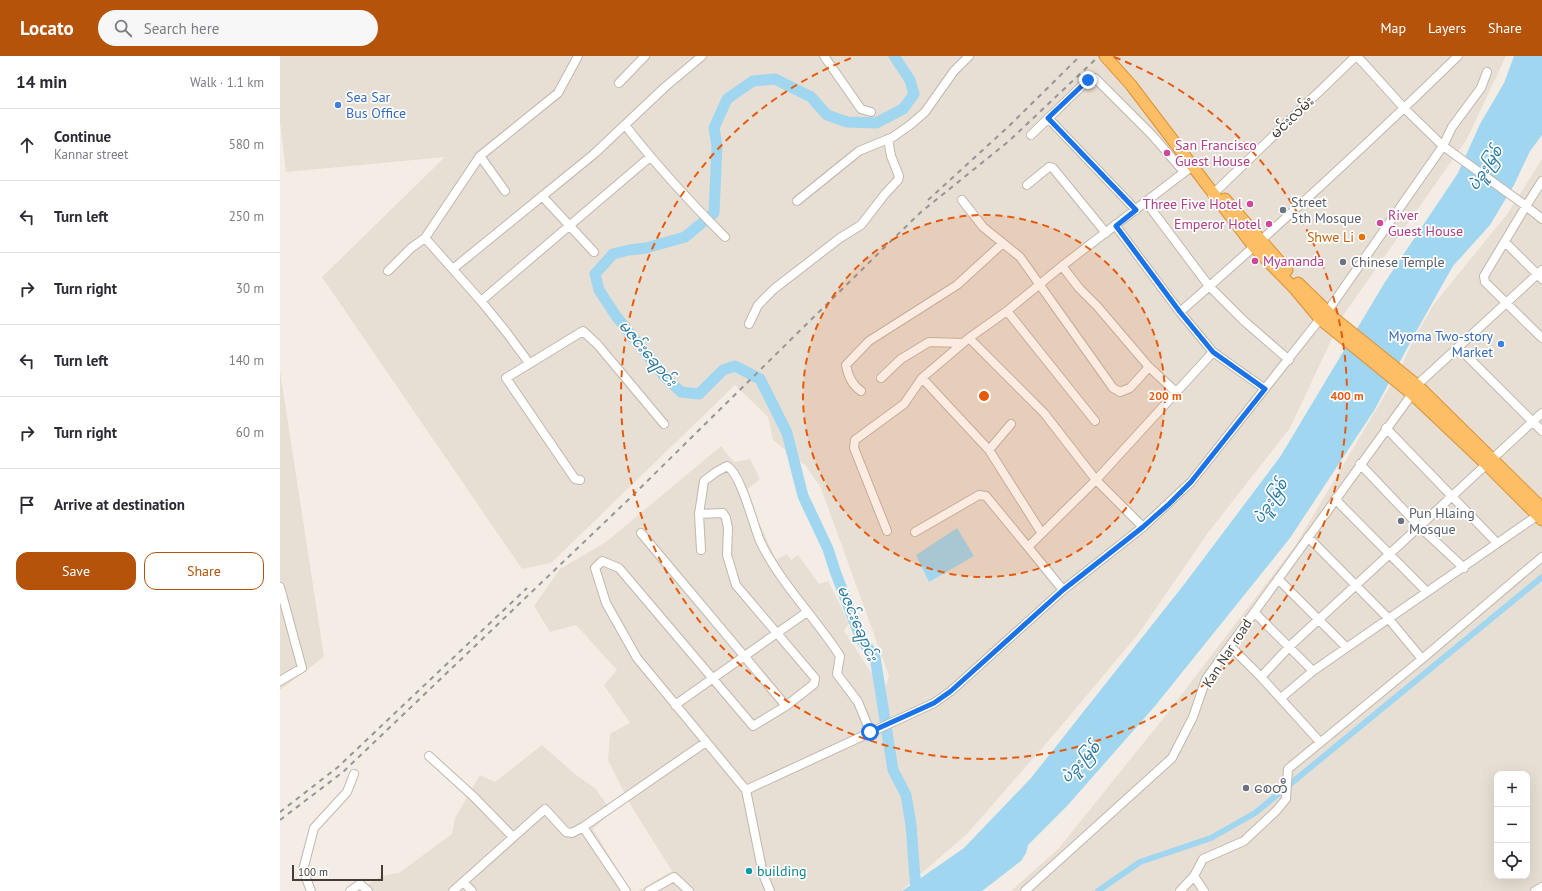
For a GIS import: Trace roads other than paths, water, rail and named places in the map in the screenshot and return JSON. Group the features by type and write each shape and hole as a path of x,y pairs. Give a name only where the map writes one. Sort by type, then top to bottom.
{"highway":[{"path":"1108,56 1130,85 1188,170 1215,193"},
{"path":"1108,56 1135,79 1196,163 1215,193 1295,289 1327,319 1412,388 1490,462 1541,514"}],"street":[{"path":"388,271 411,248 425,238 480,156 558,93 578,56"},
{"path":"620,83 645,56"},
{"path":"454,268 594,154 665,87 702,56"},
{"path":"824,56 861,109 871,112"},
{"path":"797,202 859,151 888,140 906,128 925,112 954,71 969,56"},
{"path":"1356,56 1404,108 1443,146 1517,199 1542,219"},
{"name":"မင်းလမ်း","path":"1215,193 1356,56"},
{"path":"1180,312 1257,244 1458,56"},
{"path":"746,790 934,703 951,691 1063,590 1143,527 1191,482 1289,360 1327,319 1443,146 1452,127 1481,88 1487,72"},
{"path":"887,531 854,448 855,440 904,404 922,378 966,340 1007,311 1062,266 1188,170 1095,78 1088,80 1031,135"},
{"path":"1048,118 1136,210"},
{"path":"625,125 650,157 687,199 725,237"},
{"path":"749,324 758,305 774,289 840,238 861,225 898,180 899,176 891,156 888,140"},
{"path":"480,156 505,191"},
{"path":"481,301 650,157"},
{"path":"1027,185 1049,167 1053,168 1106,233"},
{"path":"1542,181 1484,276 1485,282 1542,338"},
{"path":"542,196 594,252"},
{"path":"962,200 983,227 1020,257 1113,388 1120,392 1130,388 1149,366"},
{"path":"1146,202 1209,286 1243,320 1289,360"},
{"path":"1116,226 1180,312 1213,352 1265,389"},
{"path":"425,238 454,268 529,363"},
{"path":"1505,242 1540,274"},
{"path":"861,391 849,377 846,365 860,348 897,322 957,285 1003,243"},
{"path":"1062,266 1079,288 1097,306 1149,366 1177,393"},
{"name":"Kan Nar road","path":"1025,891 1172,758 1193,717 1206,679 1386,428 1412,388 1540,274"},
{"path":"1007,311 1095,421"},
{"path":"580,480 575,479 506,378 583,331 598,345 664,424"},
{"path":"881,378 901,358 929,342 966,340 1044,414 1096,480 1143,527"},
{"path":"1458,347 1542,431"},
{"path":"1028,547 1041,532 1096,480 1213,352"},
{"path":"922,378 989,450 1041,532"},
{"path":"1261,677 1290,646 1453,498 1542,413"},
{"path":"989,450 1012,424"},
{"path":"1386,428 1497,543"},
{"path":"1360,464 1420,527 1464,568"},
{"path":"701,550 699,514 704,481 727,466 732,468 743,493 760,541 777,569 840,656 837,674 858,702 873,730"},
{"path":"915,532 979,495 986,496 1063,590"},
{"path":"1335,499 1426,591"},
{"path":"699,514 723,513 726,518 728,528 727,555 736,585 776,634 815,678 814,684 786,706 753,726 619,568 602,561 596,568 606,603 637,658 746,790 763,874 770,891"},
{"path":"1281,698 1313,671 1346,647 1426,591 1464,568 1497,543 1541,514"},
{"path":"641,533 786,706"},
{"path":"1308,537 1388,618 1422,659"},
{"path":"1180,891 1194,876 1203,859 1244,841 1261,827 1286,799 1288,769 1422,659 1542,557"},
{"path":"1278,579 1320,619 1346,647"},
{"path":"280,587 302,668 280,681"},
{"path":"675,705 743,655 807,612"},
{"path":"1254,612 1290,646 1313,671"},
{"path":"1230,646 1281,698 1320,742"},
{"path":"453,891 545,809 566,832 572,833 583,827 706,742"},
{"path":"429,756 474,797 513,837"},
{"path":"311,891 303,870 314,828 347,792 354,774"},
{"path":"583,827 626,891"},
{"path":"1194,876 1204,891"},
{"path":"649,891 674,877 689,891"},
{"path":"463,882 472,891"},
{"path":"350,891 360,884 368,891"},
{"path":"1535,891 1542,887"}],"water":[{"name":"ပဲခူးမြစ်","path":"1514,56 1542,56 1542,135 1530,151 1514,185 1490,225 1453,266 1375,409 1290,538 1155,706 1067,806 1028,845 1026,853 1021,861 982,891 902,891 964,848 1031,778 1186,582 1280,457 1385,282 1458,173 1480,124 1504,83"},
{"path":"957,528 974,556 929,582 916,555"}],"waterway":[{"name":"မဇင်းချောင်း","path":"894,56 910,80 914,94 903,109 876,123 847,122 827,115 811,97 775,79 753,81 727,99 714,128 717,146 714,213 685,237 646,248 613,254 595,274 599,290 616,316 665,377 681,392 699,394 723,370 735,366 760,379 787,433 803,496 828,549 861,639 875,657 893,770 906,795 911,825 916,891"},
{"path":"1098,891 1140,862 1211,838 1255,813 1542,577"}],"railway":[{"path":"928,200 1008,127 1080,56"},
{"path":"280,820 343,772 628,500 921,212 1009,141 1099,56"},
{"path":"280,812 338,767 527,588"}],"place":[{"name":"Sea Sar Bus Office","path":"338,105"},
{"name":"San Francisco Guest House","path":"1167,153"},
{"name":"Three Five Hotel","path":"1250,204"},
{"name":"Street 5th Mosque","path":"1283,210"},
{"name":"River Guest House","path":"1380,223"},
{"name":"Emperor Hotel","path":"1269,224"},
{"name":"Shwe Li","path":"1362,237"},
{"name":"Myananda","path":"1255,261"},
{"name":"Chinese Temple","path":"1343,262"},
{"name":"Myoma Two-story Market","path":"1501,344"},
{"name":"Pun Hlaing Mosque","path":"1401,521"},
{"name":"စေတီ","path":"1246,788"},
{"name":"building","path":"749,871"}]}
